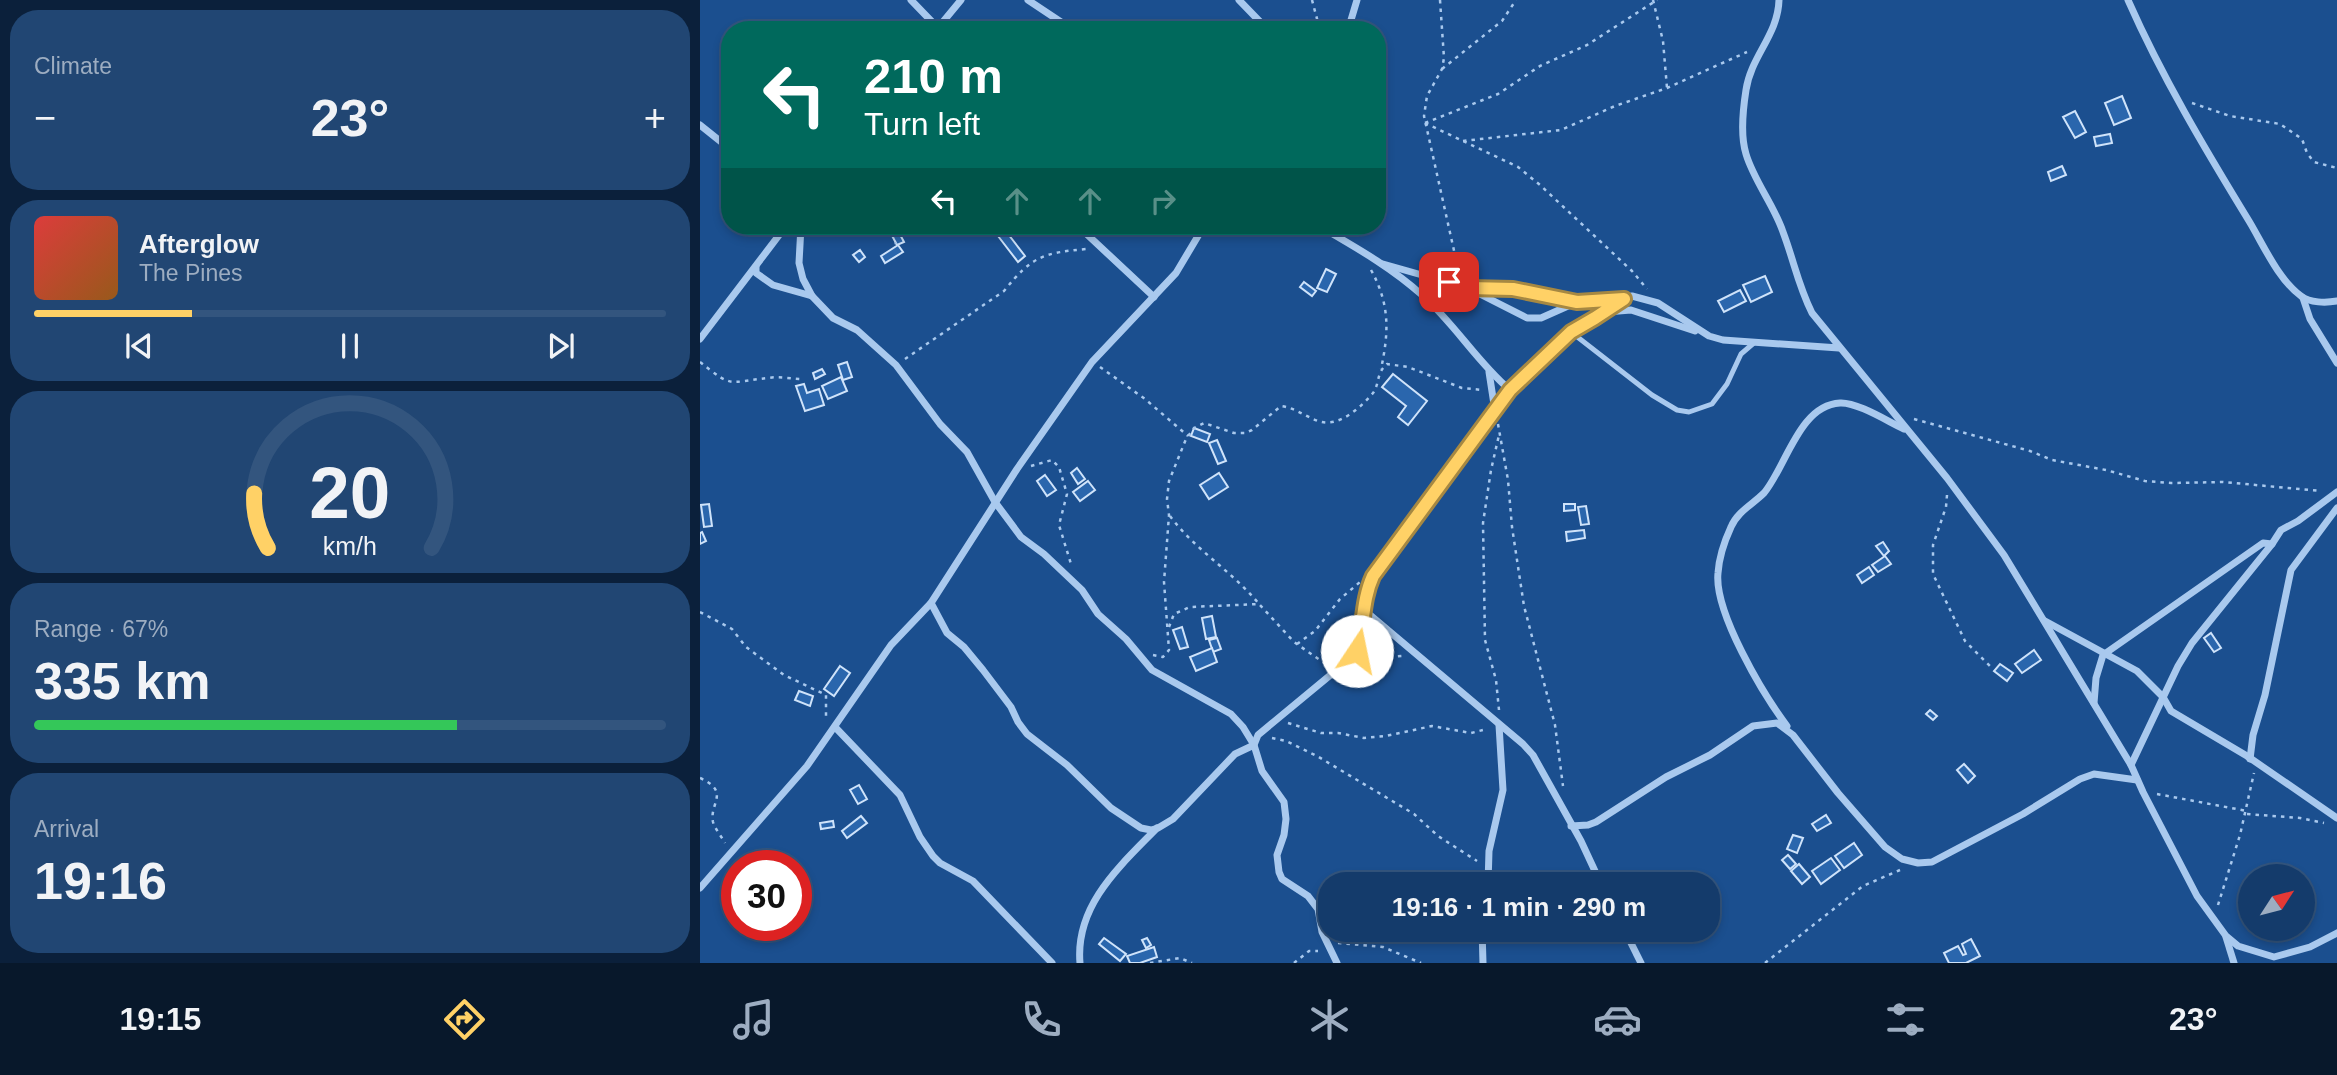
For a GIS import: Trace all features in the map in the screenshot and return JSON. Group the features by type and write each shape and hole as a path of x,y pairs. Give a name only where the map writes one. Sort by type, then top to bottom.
{"street":[{"path":"911,0 930,21"},
{"path":"944,21 961,0"},
{"path":"1028,0 1060,21"},
{"path":"1239,0 1259,21"},
{"path":"1351,21 1357,0"},
{"path":"1779,0 1774,28 1762,45 1746,88 1742,130 1746,154 1783,231 1799,285 1808,304 1839,348 1947,478 2004,555 2131,765 2197,896 2213,922 2238,946 2274,957 2299,951 2337,933"},
{"path":"2128,0 2147,44 2205,149 2278,270 2302,298 2310,319 2337,363"},
{"path":"700,125 721,142"},
{"path":"700,339 779,235"},
{"path":"800,235 799,262 803,279 812,296 833,318 857,330 896,365 940,424 967,452 995,502 1021,537 1044,554 1082,590 1098,614 1126,639 1156,674 1235,717 1254,745 1262,771 1284,803 1284,835 1277,855 1282,879 1318,909"},
{"path":"1086,235 1154,297"},
{"path":"700,888 807,766 891,645 931,603 1017,469 1092,362 1185,261 1199,235"},
{"path":"1335,235 1383,264 1424,296 1489,372 1510,390"},
{"path":"1383,264 1468,288 1527,318 1541,318 1577,302"},
{"path":"756,267 756,273 773,285 812,296"},
{"path":"1468,288 1513,289 1577,302 1624,299"},
{"path":"931,603 947,633 964,647 983,670 1011,707 1027,734 1067,765 1120,814 1141,828 1158,828 1173,819 1235,754 1254,745 1258,735 1337,671 1357,651 1367,588 1373,576 1510,390 1571,332 1632,296 1658,303 1709,337"},
{"path":"2302,298 2329,303 2337,300"},
{"path":"1606,312 1631,310 1709,337 1839,348"},
{"path":"1489,372 1495,411"},
{"path":"1907,430 1852,405 1840,403 1826,406 1814,414 1799,433 1770,484 1731,526 1717,574 1719,593 1734,636 1754,674 1793,735 1885,847 1902,859 1917,863 1932,862 2023,814 2080,779 2094,774 2137,780"},
{"path":"2131,765 2163,696 2192,643 2273,544 2281,530 2337,492"},
{"path":"2253,761 2253,736 2265,695 2291,570 2337,508"},
{"path":"2094,703 2096,678 2103,654 2263,543 2273,544"},
{"path":"1364,610 1532,755 1595,872"},
{"path":"2044,621 2137,671 2163,696 2171,710 2337,818"},
{"path":"1571,826 1596,822 1666,777 1710,755 1753,726 1777,723 1793,735"},
{"path":"1489,870 1489,851 1503,790 1499,725"},
{"path":"835,727 900,795 920,837 933,856 940,863 973,881 1052,963"},
{"path":"1080,963 1079,952 1089,909 1102,887 1158,828"},
{"path":"2226,936 2234,963"},
{"path":"1327,942 1337,963"},
{"path":"1482,942 1483,963"},
{"path":"1632,942 1642,963"},
{"path":"2285,963 2299,951"}],"lane":[{"path":"1571,332 1652,395 1677,411 1689,412 1712,404 1727,384 1741,354 1755,342"}],"path":[{"path":"1312,0 1318,21"},
{"path":"1440,0 1440,27 1444,47 1442,69 1424,103 1425,123 1457,264 1468,288"},
{"path":"1442,69 1502,20 1516,0"},
{"path":"1425,123 1498,94 1540,66 1587,44 1654,1 1663,41 1667,88"},
{"path":"1463,141 1561,130 1615,106 1667,88 1762,45"},
{"path":"2176,98 2230,117 2274,121 2302,139 2314,162 2337,169"},
{"path":"1425,123 1518,167 1540,184 1632,271 1658,303"},
{"path":"893,235 896,244"},
{"path":"896,365 990,301 1044,255 1099,247"},
{"path":"1136,653 1163,657 1169,650 1164,582 1169,481 1194,428 1204,423 1234,433 1245,433 1281,407 1292,408 1323,422 1340,419 1352,413 1373,392 1388,337 1382,295 1359,249"},
{"path":"700,362 731,383 769,377 802,379"},
{"path":"1092,362 1145,399 1188,436"},
{"path":"1381,369 1387,364 1408,367 1462,387 1491,390"},
{"path":"1495,411 1508,480 1511,527 1524,606 1555,725 1564,794"},
{"path":"1894,414 2030,451 2052,460 2106,470 2145,481 2223,482 2337,492"},
{"path":"1275,721 1321,733 1364,738 1432,726 1471,733 1499,725 1496,680 1485,640 1483,523 1490,470 1499,435"},
{"path":"1017,469 1052,460 1059,467 1066,494 1059,525 1073,568"},
{"path":"1947,478 1946,507 1931,555 1933,574 1965,641 1990,666"},
{"path":"1169,515 1191,542 1242,584 1297,644 1337,671"},
{"path":"1297,644 1320,626 1340,599 1373,576"},
{"path":"1167,631 1174,614 1190,607 1259,604"},
{"path":"700,612 733,629 746,647 784,675 827,696 824,715 829,724 835,727"},
{"path":"1346,662 1396,655 1423,659"},
{"path":"1258,735 1286,741 1317,756 1414,814 1438,836 1489,870"},
{"path":"2213,922 2246,813 2253,761"},
{"path":"700,778 708,781 715,789 717,796 713,822 725,844 735,849"},
{"path":"2143,792 2246,813 2300,818 2326,824"},
{"path":"1765,963 1863,886 1917,863"},
{"path":"1338,942 1383,947 1421,963"},
{"path":"1294,963 1309,951 1332,953"},
{"path":"1150,963 1180,958 1192,963"}],"building":[{"path":"2122,96 2131,118 2114,125 2105,103"},
{"path":"2075,111 2086,132 2075,138 2063,117"},
{"path":"2110,134 2112,143 2096,146 2094,137"},
{"path":"2062,166 2066,175 2051,181 2048,172"},
{"path":"892,235 900,235 904,242 897,245"},
{"path":"1009,235 1025,256 1018,262 998,236"},
{"path":"898,245 903,252 885,263 881,256"},
{"path":"860,250 865,257 859,262 853,255"},
{"path":"1326,269 1336,274 1327,292 1317,288"},
{"path":"1765,276 1772,292 1751,302 1743,285"},
{"path":"1304,282 1316,291 1312,296 1300,287"},
{"path":"1740,290 1746,301 1724,312 1718,301"},
{"path":"847,362 852,377 843,380 838,365"},
{"path":"822,369 825,374 815,379 813,373"},
{"path":"1393,374 1427,401 1408,425 1398,417 1406,406 1382,387"},
{"path":"841,377 847,391 828,399 822,386"},
{"path":"804,384 807,393 819,389 824,405 805,411 796,386"},
{"path":"1194,428 1210,434 1207,442 1191,436"},
{"path":"1217,440 1226,461 1218,464 1209,443"},
{"path":"1077,468 1085,479 1078,484 1071,473"},
{"path":"1219,473 1228,487 1209,499 1200,485"},
{"path":"1045,475 1056,490 1047,496 1037,481"},
{"path":"1088,481 1095,490 1080,501 1073,492"},
{"path":"709,504 712,526 704,527 701,505"},
{"path":"1564,504 1575,504 1575,510 1564,511"},
{"path":"1586,506 1589,524 1581,525 1578,507"},
{"path":"1584,530 1585,538 1567,541 1566,532"},
{"path":"702,532 706,541 700,544 700,533"},
{"path":"1883,542 1889,551 1884,556 1876,546"},
{"path":"1885,556 1891,564 1878,572 1872,565"},
{"path":"1869,567 1874,575 1862,583 1857,575"},
{"path":"1212,616 1216,637 1206,639 1202,618"},
{"path":"1182,627 1188,647 1180,649 1173,630"},
{"path":"2211,633 2221,648 2214,652 2204,638"},
{"path":"1217,638 1221,649 1213,652 1209,640"},
{"path":"1212,648 1217,662 1196,671 1190,657"},
{"path":"2034,650 2041,660 2022,673 2015,664"},
{"path":"2000,664 2013,673 2007,681 1994,671"},
{"path":"840,666 850,673 834,696 824,689"},
{"path":"799,691 813,696 810,706 795,700"},
{"path":"1930,710 1937,716 1933,720 1926,714"},
{"path":"1964,764 1975,776 1968,783 1957,770"},
{"path":"859,785 867,799 858,804 850,790"},
{"path":"1826,815 1831,823 1817,831 1812,824"},
{"path":"861,816 867,823 847,838 842,831"},
{"path":"833,821 834,827 821,829 820,823"},
{"path":"1793,835 1803,838 1797,853 1787,849"},
{"path":"1854,843 1862,855 1844,868 1835,856"},
{"path":"1788,855 1796,864 1790,869 1782,860"},
{"path":"1831,858 1840,870 1821,884 1812,871"},
{"path":"1799,864 1810,877 1802,884 1791,871"},
{"path":"1104,938 1126,954 1120,961 1099,944"},
{"path":"1147,938 1151,945 1146,948 1142,940"},
{"path":"1971,939 1980,956 1966,963 1949,963 1944,953 1958,946 1963,955 1966,954 1962,944"},
{"path":"1154,947 1157,957 1140,963 1130,963 1127,956"}],"route":[{"path":"1357,651 1367,588 1373,576 1510,390 1571,332 1624,299 1577,302 1513,289 1468,288 1449,282"}]}
